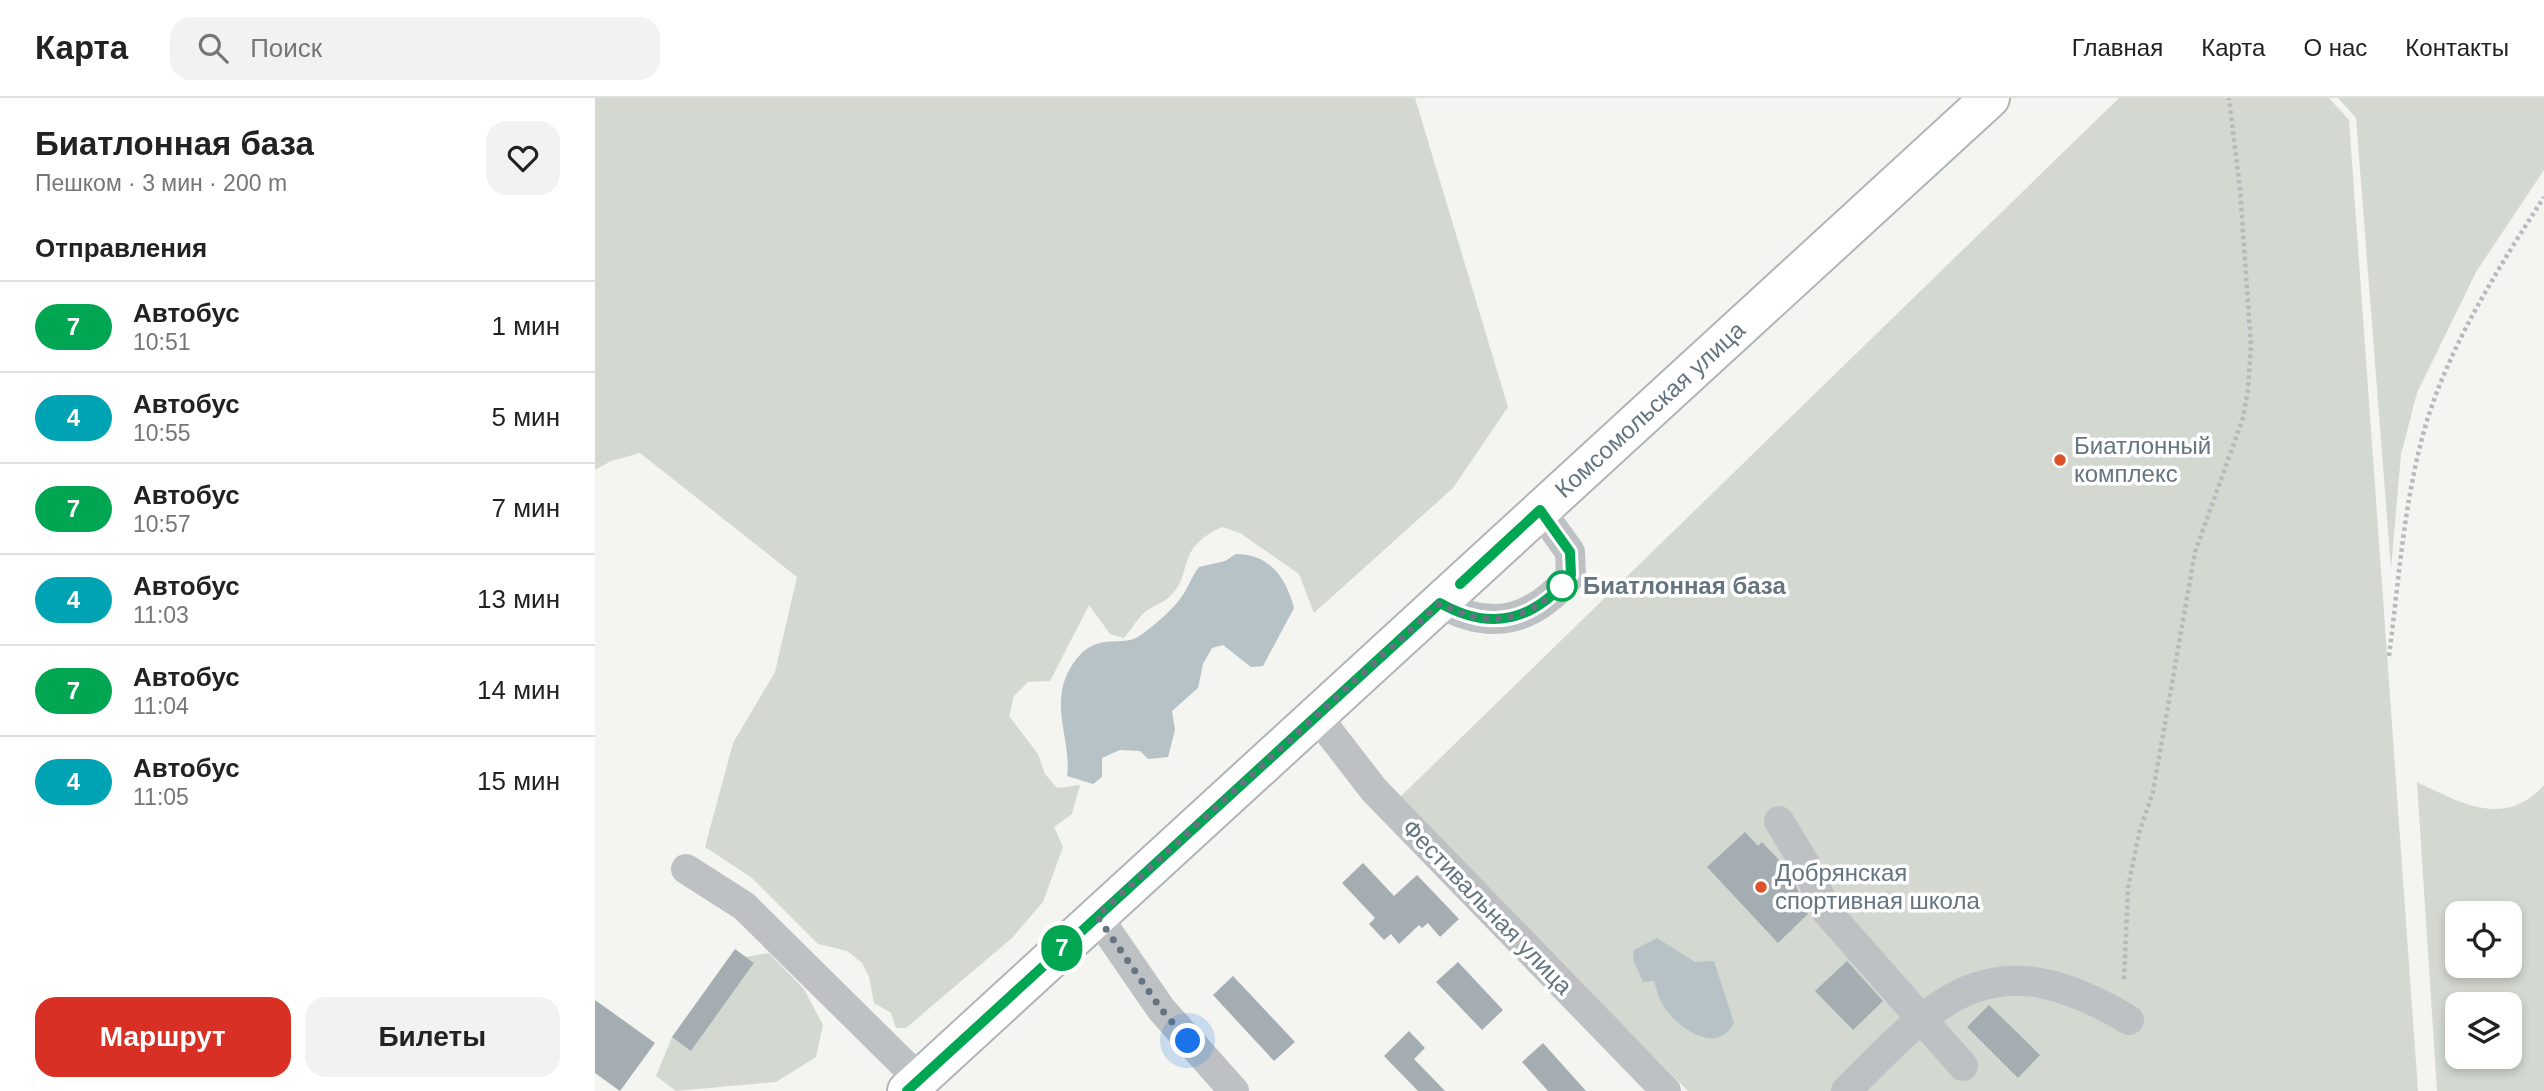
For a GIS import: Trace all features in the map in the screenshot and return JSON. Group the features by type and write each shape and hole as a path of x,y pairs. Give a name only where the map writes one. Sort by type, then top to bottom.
{"main road":[{"name":"Комсомольская улица","path":"913,1085 1990,98"}],"street":[{"path":"1440,603 1468,615 1498,620 1536,609 1562,586 1571,575 1570,552 1540,510"},
{"name":"Фестивальная улица","path":"1316,715 1374,790 1666,1091"},
{"path":"1779,821 1805,864 1827,912 1963,1066"},
{"path":"686,869 744,906 913,1085"},
{"path":"1097,916 1161,1009 1234,1091"},
{"path":"1846,1091 1921,1017 1949,998 1978,986 2007,981 2066,988 2129,1020"}],"path":[{"path":"2123,979 2128,888 2139,833 2153,792 2195,552 2243,418 2248,389 2251,346 2240,189 2229,98"},
{"path":"2389,656 2406,521 2427,423 2463,336 2544,197"}],"shaded area":[{"path":"595,98 1415,98 1508,407 1453,488 1314,613 1299,574 1240,533 1222,527 1196,544 1176,589 1165,600 1145,612 1124,638 1110,634 1089,605 1050,681 1028,682 1014,696 1009,716 1038,754 1045,774 1057,788 1080,785 1072,814 1054,827 1063,847 1043,902 1012,938 906,1028 896,1028 891,1013 874,1003 869,977 862,963 847,951 818,944 752,878 705,847 733,743 775,672 797,577 640,453 611,461 595,470"},
{"name":"Биатлонный комплекс","path":"2119,98 2329,98 2349,120 2418,1091 1688,1091 1397,800"},
{"path":"2338,98 2544,98 2544,170 2476,272 2417,393 2401,454 2391,569 2356,118"},
{"path":"1236,554 1258,558 1275,570 1291,597 1294,608 1263,666 1251,667 1223,645 1212,648 1203,664 1198,688 1172,711 1175,730 1168,757 1148,759 1140,751 1120,750 1102,758 1102,777 1093,784 1067,776 1061,702 1064,684 1075,661 1093,645 1139,636 1183,595 1199,567 1225,561"},
{"path":"2417,782 2466,804 2498,809 2513,806 2529,798 2544,785 2544,1091 2437,1091"},
{"path":"1657,938 1695,962 1714,961 1734,1023 1727,1033 1708,1038 1688,1030 1664,1007 1654,981 1643,982 1633,959 1634,950"},
{"path":"769,953 804,989 823,1025 816,1057 776,1082 676,1091 656,1076 672,1037 692,1050 754,963 746,957"}],"building":[{"name":"Добрянская спортивная школа","path":"1745,832 1758,846 1762,842 1781,862 1777,866 1796,886 1808,914 1778,943 1707,867"},
{"path":"1363,863 1394,896 1417,875 1459,919 1440,937 1428,923 1422,928 1419,925 1399,944 1391,934 1384,940 1369,924 1375,918 1342,883"},
{"path":"735,949 754,963 691,1051 672,1037"},
{"path":"1847,961 1883,1001 1853,1030 1815,991"},
{"path":"1458,962 1503,1010 1482,1030 1436,982"},
{"path":"1233,976 1295,1042 1274,1061 1213,995"},
{"path":"595,1000 655,1043 620,1091 595,1073"},
{"path":"1989,1005 2040,1055 2018,1078 1967,1027"},
{"path":"1409,1031 1425,1048 1414,1059 1445,1091 1418,1091 1384,1056"},
{"path":"1543,1043 1586,1091 1548,1091 1522,1062"}],"bus line":[{"name":"7","path":"907,1091 1440,603 1468,615 1498,620 1516,617 1536,609 1562,586 1571,575 1570,552 1540,510 1460,584"}],"place":[{"name":"Биатлонный комплекс","path":"2060,460"},
{"name":"Биатлонная база","path":"1562,586"},
{"name":"Добрянская спортивная школа","path":"1761,887"}],"route":[{"path":"1188,1041 1161,1009 1097,916 1440,603 1468,615 1498,620 1516,617 1536,609 1562,586"}]}
